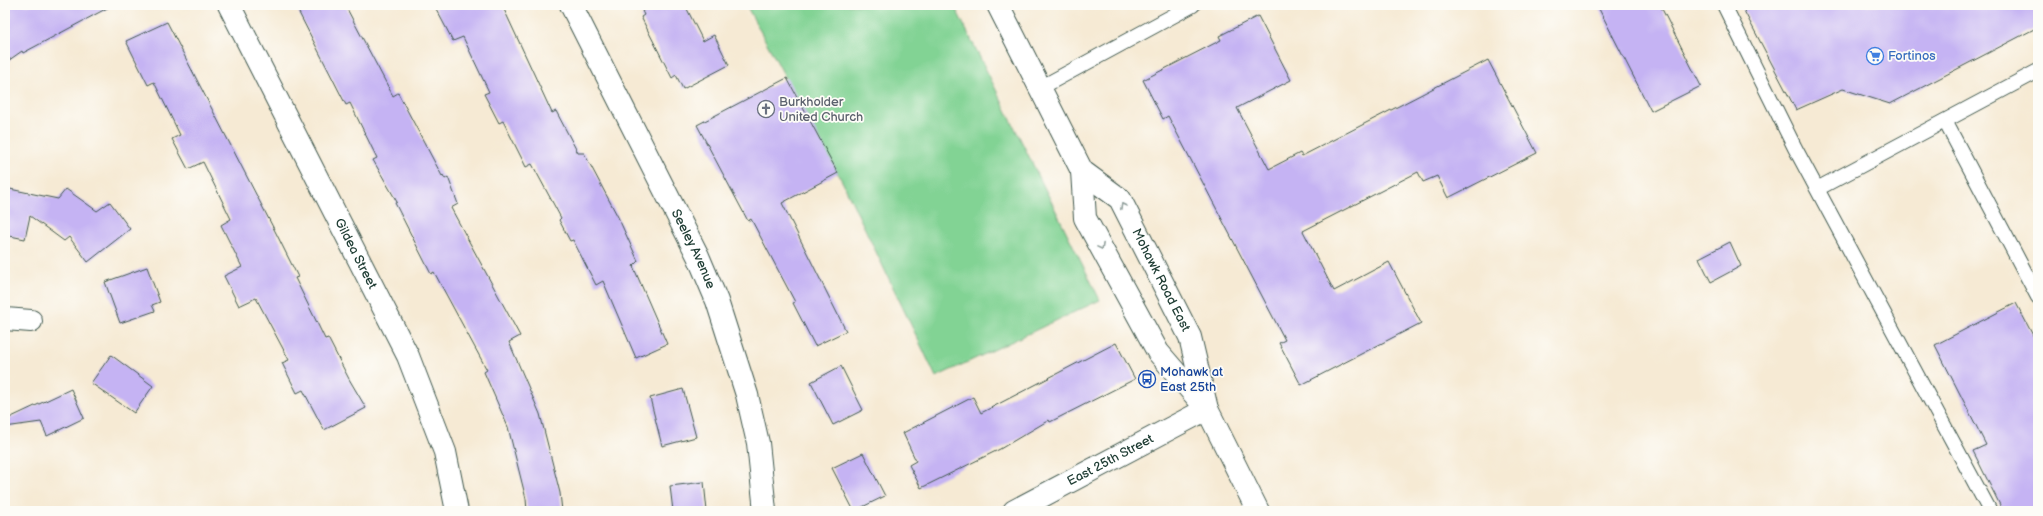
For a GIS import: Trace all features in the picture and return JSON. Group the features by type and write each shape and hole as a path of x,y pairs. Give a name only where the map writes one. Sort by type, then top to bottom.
{"street":[{"name":"Gildea Street","path":"229,5 405,350 424,393 429,414 445,452 457,511"},
{"name":"Seeley Avenue","path":"571,5 698,256 718,301 736,357 752,415 758,442 765,511"},
{"name":"Mohawk Road East","path":"998,5 1082,171 1085,218 1158,352 1207,409"},
{"name":"Mohawk Road East","path":"1082,171 1120,199 1190,337 1207,409 1258,511"},
{"path":"5,318 31,321"},
{"name":"East 25th Street","path":"1014,511 1207,409"}],"lane":[{"path":"1040,88 1193,5"},
{"path":"1724,5 1817,189 1990,511"},
{"path":"1817,189 2038,71"},
{"path":"1945,120 2038,297"}],"green space":[{"path":"746,5 954,5 1100,300 936,377 843,183"}],"building":[{"path":"12,5 113,5 23,53 22,51 5,63 5,9"},
{"path":"295,5 345,5 393,96 398,93 442,176 443,175 445,179 448,177 458,204 451,208 520,336 509,342 540,414 560,493 562,511 527,511 526,499 508,427 484,372 487,370 434,272 431,274 395,203 397,202 373,160 377,158 350,103 346,105"},
{"path":"434,5 502,5 552,113 556,111 578,153 584,153 618,217 638,261 633,266 667,344 636,358 603,281 596,285 573,240 570,241 559,220 561,218 532,164 526,167 503,121 499,123 484,94 489,92 463,37 453,41"},
{"path":"653,5 685,5 703,41 714,35 729,65 683,89 676,75 672,78 641,17 644,15 642,11"},
{"path":"1597,5 1660,5 1701,86 1651,111"},
{"name":"Fortinos","path":"1741,5 2038,5 2038,27 1890,104 1843,89 1796,110"},
{"path":"1258,16 1291,80 1237,108 1269,169 1300,153 1302,156 1488,60 1537,153 1448,198 1437,176 1423,182 1418,172 1303,231 1334,291 1389,262 1421,323 1301,385 1279,343 1285,340 1168,116 1163,119 1143,80 1221,40 1219,36"},
{"path":"167,22 298,277 295,278 325,339 328,338 366,408 324,430 303,390 297,393 282,363 289,360 256,298 239,306 224,276 242,267 221,225 231,219 203,162 188,169 172,139 180,135 154,82 148,85 126,41"},
{"name":"Burkholder United Church","path":"787,78 838,173 782,203 846,331 815,346 793,303 795,302 751,219 748,221 697,125"},
{"path":"5,188 58,199 66,189 97,211 110,202 130,229 88,262 69,237 64,241 30,216 25,239 5,235"},
{"path":"1730,242 1741,266 1711,282 1699,258"},
{"path":"147,267 160,302 152,305 155,311 120,323 105,282"},
{"path":"2016,303 2038,345 2038,511 2003,511 1973,451 1986,445 1935,345"},
{"path":"1116,343 1135,379 1050,422 1049,420 1000,449 921,488 909,465 916,461 903,433 973,397 981,413"},
{"path":"111,355 153,386 134,413 91,383"},
{"path":"841,366 863,410 833,425 811,382"},
{"path":"71,389 84,418 47,436 41,422 5,427 5,420"},
{"path":"683,389 696,437 662,446 650,398"},
{"path":"863,453 885,496 854,511 832,468"},
{"path":"704,482 707,511 673,511 670,486"}],"place":[{"name":"Fortinos","path":"1875,56"},
{"name":"Burkholder United Church","path":"766,109"},
{"name":"Mohawk at East 25th","path":"1147,379"}]}
